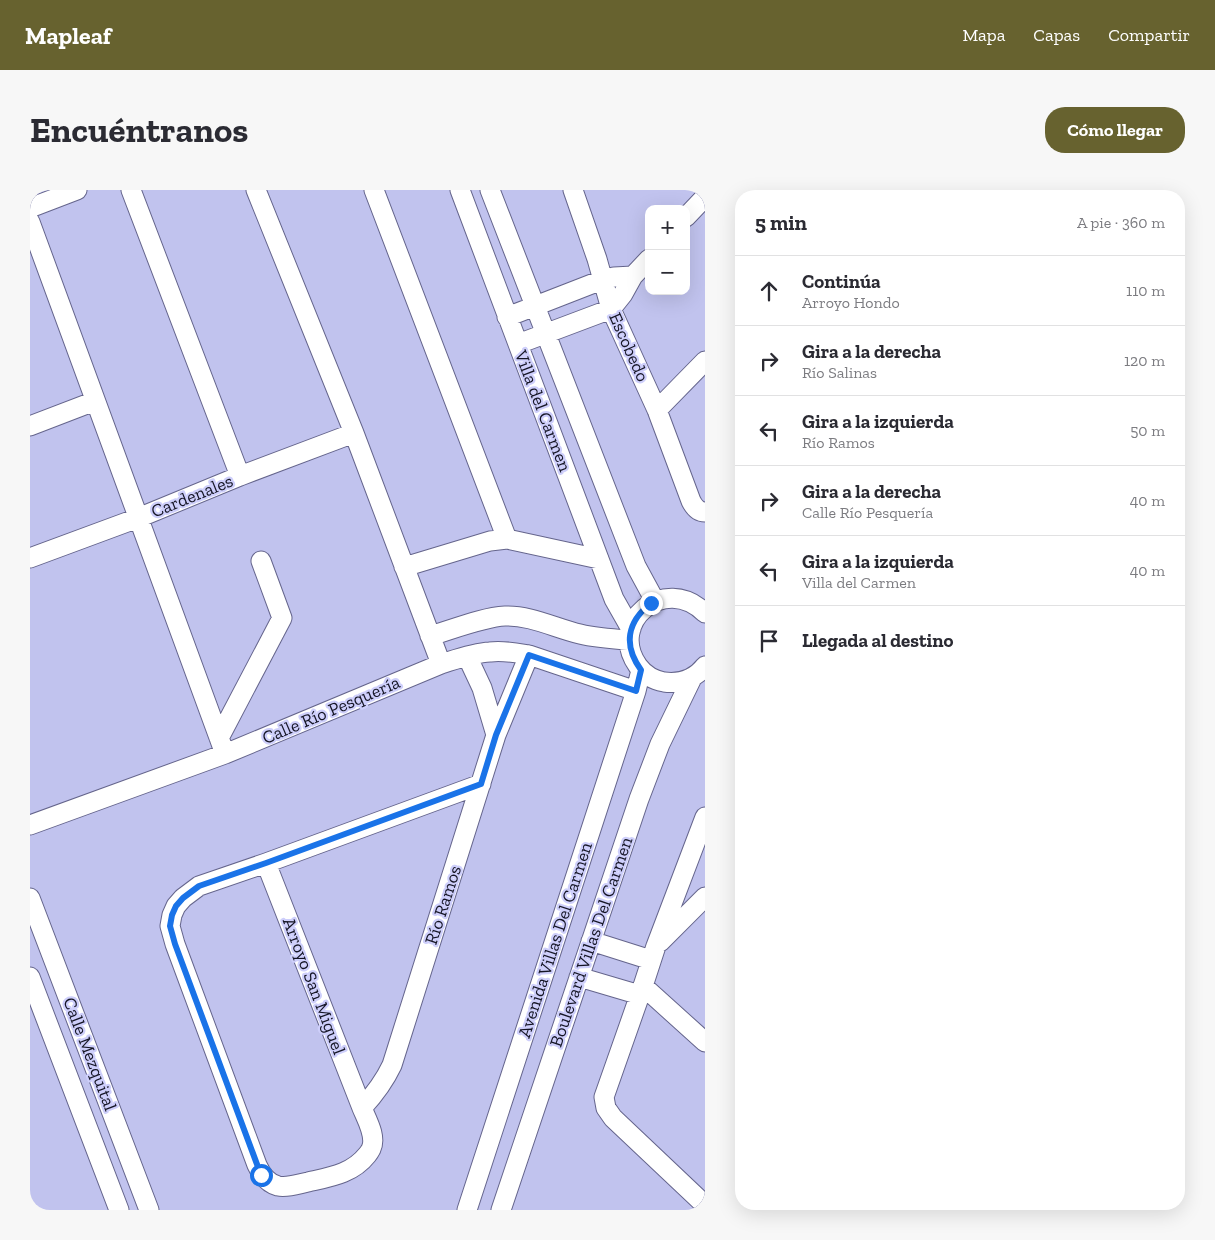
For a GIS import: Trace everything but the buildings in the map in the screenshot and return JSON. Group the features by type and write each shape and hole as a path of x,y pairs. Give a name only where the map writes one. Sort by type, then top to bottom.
{"street":[{"path":"30,208 77,190"},
{"path":"131,190 240,476"},
{"path":"256,190 354,433 440,664"},
{"path":"374,190 507,539"},
{"name":"Villa del Carmen","path":"460,190 598,559 630,634 631,651 641,670"},
{"name":"Villa del Carmen","path":"490,190 636,566 655,601"},
{"name":"Escobedo","path":"573,190 611,309 698,507"},
{"path":"690,214 705,197"},
{"path":"30,222 222,746"},
{"path":"518,344 611,309 623,294 633,276 645,263"},
{"path":"508,317 602,280 633,276"},
{"path":"657,410 705,361"},
{"path":"30,426 95,401"},
{"name":"Cardenales","path":"30,558 138,518 240,476 354,433"},
{"path":"404,567 490,541 507,539 598,559"},
{"path":"222,746 282,618 261,561"},
{"path":"430,636 504,616 524,618 598,638 630,634 635,619 642,610 655,601 666,598 687,600 697,605 705,613"},
{"name":"Calle Río Pesquería","path":"30,826 222,746 440,664 467,656 491,651 529,655 636,691"},
{"name":"Río Ramos","path":"362,1108 377,1091 392,1065 496,735 529,655"},
{"path":"467,656 482,688 496,735"},
{"path":"641,670 650,677 671,683 682,682 698,672"},
{"name":"Avenida Villas Del Carmen","path":"467,1210 636,691 641,670"},
{"name":"Boulevard Villas Del Carmen","path":"500,1210 639,799 660,744 698,672"},
{"path":"362,1108 373,1141 371,1150 363,1160 352,1168 339,1175 288,1186 277,1185 261,1175 175,944 170,926 172,915 176,906 183,898 199,886 481,784"},
{"path":"705,817 653,953 642,990 604,1097 606,1108 613,1118 705,1206"},
{"name":"Arroyo San Miguel","path":"266,863 362,1108"},
{"path":"653,953 705,897"},
{"name":"Calle Mezquital","path":"30,898 149,1210"},
{"path":"591,941 653,953"},
{"name":"Calle Mezquital","path":"30,977 119,1210"},
{"path":"579,977 642,990 705,1042"}],"route":[{"path":"261,1175 175,944 170,926 176,906 199,886 481,784 496,735 529,655 636,691 641,670 635,661 629,640 635,619 651,603"}]}
